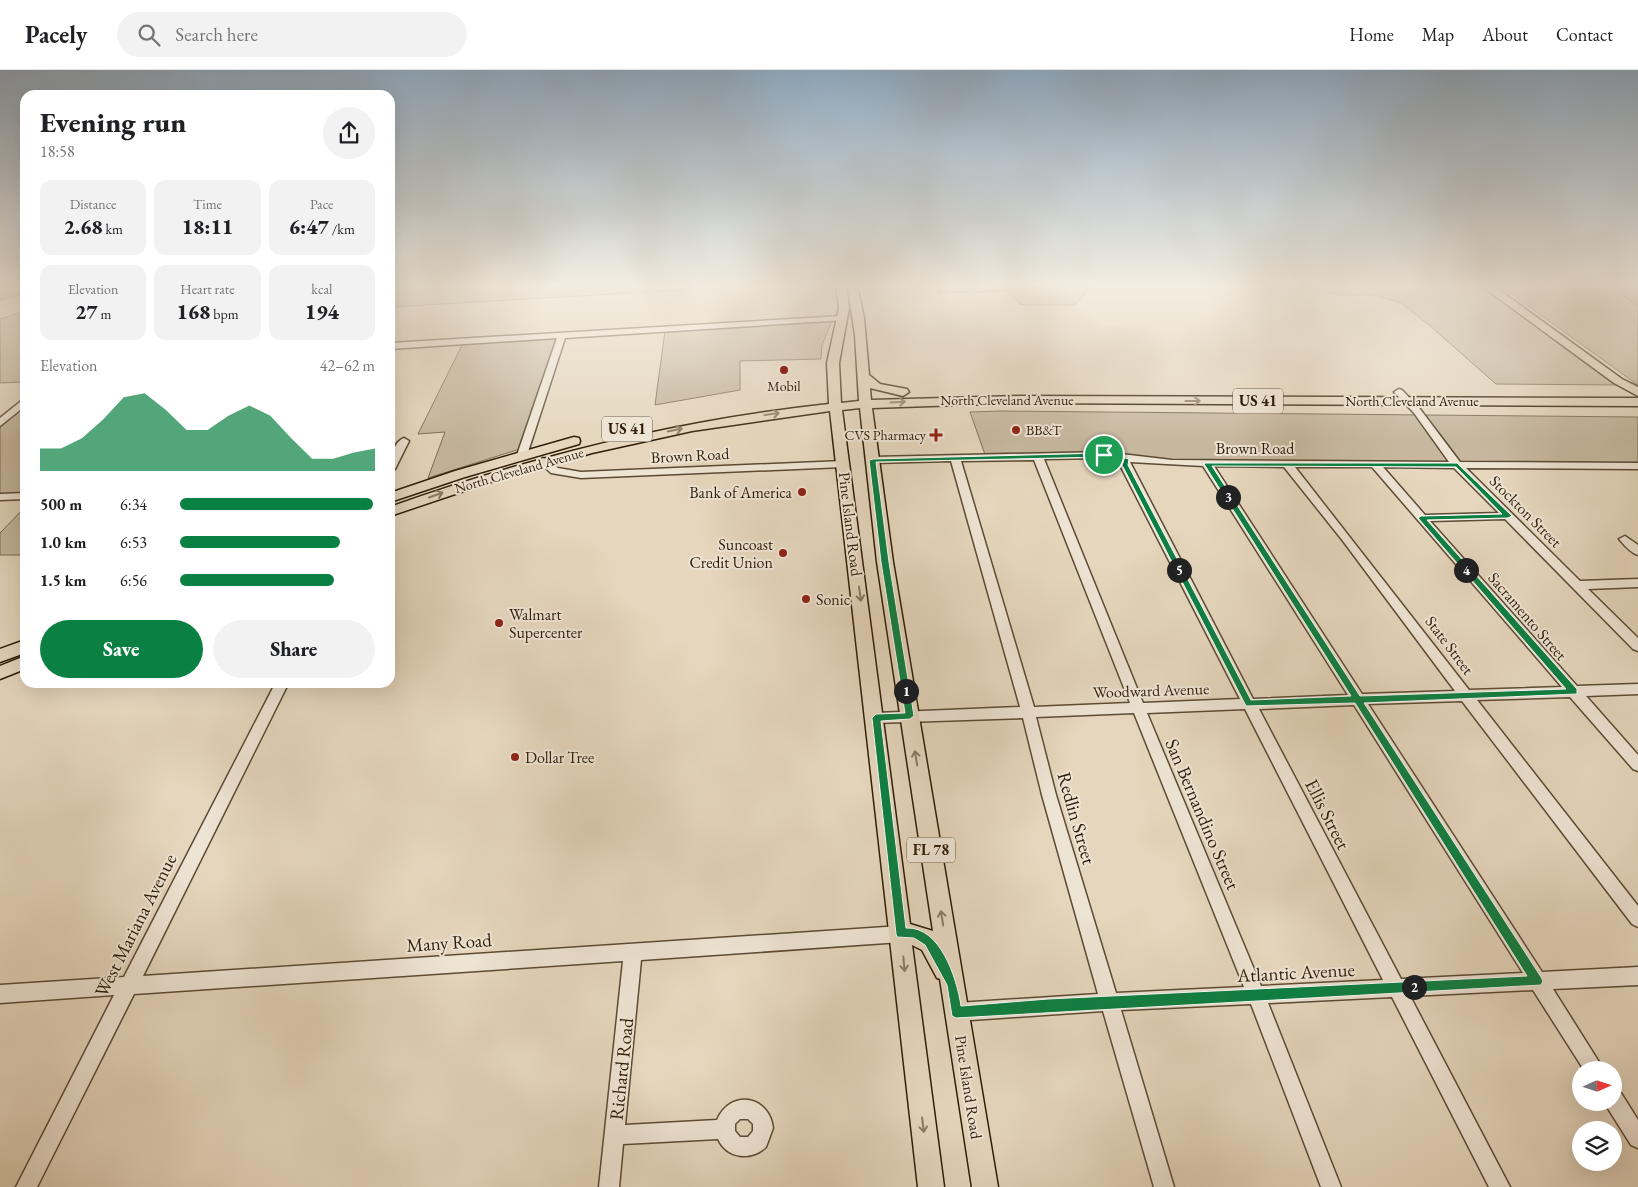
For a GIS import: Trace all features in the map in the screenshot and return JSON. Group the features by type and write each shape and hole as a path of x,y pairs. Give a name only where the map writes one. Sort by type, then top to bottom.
{"main road":[{"name":"FL 78","path":"835,402 833,362 838,336"},
{"name":"FL 78","path":"861,336 865,399"},
{"path":"1556,336 1618,381 1638,393"},
{"path":"1568,336 1630,381 1638,393"},
{"path":"863,375 876,387 903,392"},
{"name":"North Cleveland Avenue","path":"865,399 1030,400 1178,391 1638,393"},
{"name":"North Cleveland Avenue","path":"395,496 522,455 674,419 770,404 835,402 903,392 1408,401 1638,402"},
{"path":"1568,402 1634,398 1638,393"},
{"name":"Pine Island Road","path":"865,399 885,562 985,1187"},
{"name":"North Cleveland Avenue","path":"395,510 467,484 615,442 835,402"},
{"name":"Pine Island Road","path":"835,402 876,718 907,1001 931,1187"},
{"path":"395,499 416,488"},
{"path":"0,656 20,648"},
{"path":"0,673 20,664"},
{"path":"901,934 916,933 929,941 952,984"}],"street":[{"path":"395,346 544,336"},
{"path":"522,455 529,429 562,336"},
{"name":"Stockton Street","path":"1399,392 1457,465 1638,646"},
{"path":"0,423 20,406"},
{"path":"395,459 404,441"},
{"name":"Brown Road","path":"873,460 1104,455 1162,463 1207,464 1638,466"},
{"name":"San Bernandino Street","path":"1038,457 1164,773 1226,918 1254,995 1331,1187"},
{"name":"Redlin Street","path":"955,459 1024,696 1049,795 1164,1187"},
{"name":"Ellis Street","path":"1125,459 1125,465 1500,1187"},
{"name":"Brown Road","path":"543,461 555,471 581,475 843,464"},
{"path":"1207,464 1589,1061"},
{"name":"State Street","path":"1288,464 1638,919"},
{"name":"Sacramento Street","path":"1374,465 1638,765"},
{"path":"0,497 20,496"},
{"path":"1421,518 1508,516"},
{"path":"1625,539 1638,551"},
{"path":"1577,585 1638,583"},
{"name":"West Mariana Avenue","path":"26,1187 279,688"},
{"name":"Woodward Avenue","path":"876,718 1638,689"},
{"name":"Many Road","path":"0,994 901,934"},
{"name":"Richard Road","path":"609,1187 633,951"},
{"name":"Atlantic Avenue","path":"956,1012 1638,976"},
{"path":"1621,1111 1638,1138"},
{"path":"615,1135 726,1129"}],"shaded area":[{"path":"0,336 20,336 20,382 0,383"},
{"path":"564,336 523,448 428,478 445,432 418,434 463,343"},
{"path":"664,336 826,336 822,345 821,359 740,361 740,390 655,405"},
{"path":"1442,336 1553,336 1620,385 1496,384"},
{"path":"1570,336 1638,336 1638,385"},
{"path":"20,407 20,498 0,500 0,425"},
{"path":"970,412 1638,417 1638,467 1178,465 1105,457 987,460"},
{"path":"20,512 20,555 0,555 0,533"}],"place":[{"name":"Mobil","path":"784,370"},
{"name":"BB&T","path":"1016,430"},
{"name":"CVS Pharmacy","path":"936,435"},
{"name":"Bank of America","path":"802,492"},
{"name":"Suncoast Credit Union","path":"783,553"},
{"name":"Sonic","path":"806,599"},
{"name":"Walmart Supercenter","path":"499,623"},
{"name":"Dollar Tree","path":"515,757"}],"route":[{"path":"1104,455 873,460 885,562 910,716 876,718 901,934 916,933 929,941 952,984 956,1012 1048,1005 1537,981 1508,937 1358,700 1207,464 1457,465 1508,516 1421,518 1574,692 1466,695 1358,700 1249,704 1125,465 1125,459 1104,455"}]}
